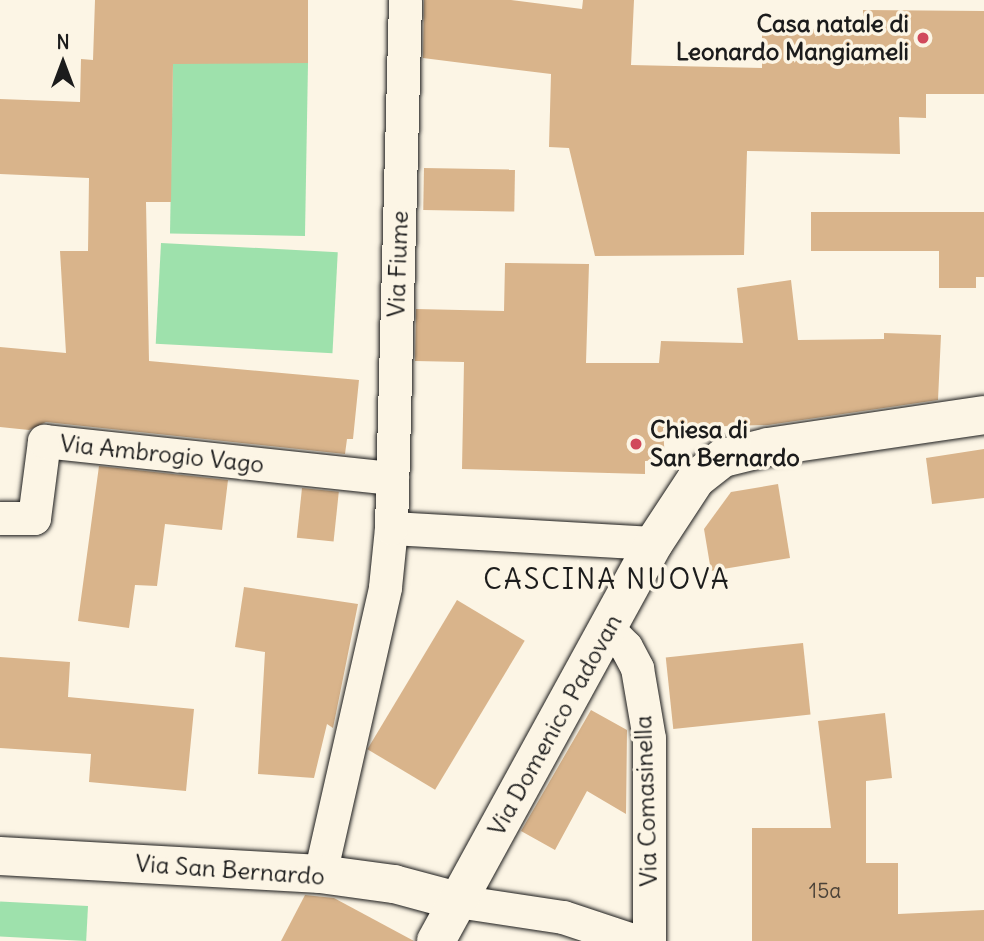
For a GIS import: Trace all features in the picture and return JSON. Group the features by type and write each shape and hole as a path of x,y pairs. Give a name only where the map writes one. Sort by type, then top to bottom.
{"street":[{"name":"Via Fiume","path":"320,874 386,587 393,478 405,0"},
{"name":"Via Domenico Padovan","path":"436,941 654,543 696,479 723,458 768,447 984,415"},
{"name":"Via Ambrogio Vago","path":"0,518 34,518 44,441 393,478"},
{"path":"391,528 654,543"},
{"name":"Via Comasinella","path":"608,629 626,647 637,668 649,738 649,941"},
{"name":"Via San Bernardo","path":"0,856 320,874 394,884 457,901"},
{"path":"457,901 563,917 635,941"}],"green space":[{"path":"173,61 308,63 305,236 170,234"},
{"path":"161,243 338,252 332,353 156,344"},
{"path":"0,901 88,906 86,941 0,936"}],"building":[{"path":"95,0 308,0 308,63 173,64 171,202 146,202 149,361 359,380 353,439 347,439 345,454 46,422 29,430 0,427 0,347 66,353 60,251 88,251 89,178 0,174 0,99 80,102 81,59 93,60"},
{"path":"424,0 511,0 582,9 583,0 634,0 631,65 762,68 762,28 863,31 863,10 984,11 984,94 926,94 926,118 899,117 900,154 747,151 744,255 595,256 569,148 549,147 551,74 423,58"},
{"path":"424,168 515,170 514,212 423,210"},
{"path":"811,212 984,212 984,277 976,277 976,288 939,288 939,251 811,251"},
{"path":"505,263 589,264 586,363 659,363 661,341 743,343 737,288 791,280 798,340 884,339 884,333 941,335 938,400 768,425 663,428 665,460 645,461 645,474 462,469 464,362 415,361 416,309 504,311"},
{"path":"984,449 984,498 932,504 926,458"},
{"path":"99,466 228,480 222,530 165,524 157,586 135,585 129,628 78,621"},
{"path":"778,484 790,558 711,571 704,529 731,492"},
{"path":"302,488 339,492 334,542 297,538"},
{"path":"244,587 358,604 333,728 327,724 314,778 258,774 265,652 235,647"},
{"path":"457,600 525,641 435,790 367,749"},
{"path":"803,643 811,715 673,729 666,657"},
{"path":"0,657 70,662 68,697 194,709 186,791 89,782 91,754 0,748"},
{"path":"591,710 627,730 626,814 587,791 555,850 521,831"},
{"path":"885,713 892,778 866,781 866,863 898,863 898,914 984,910 984,941 752,941 752,828 831,828 818,721"},
{"path":"305,895 334,898 414,941 281,941"}],"place":[{"name":"Casa natale di Leonardo Mangiameli","path":"923,38"},
{"name":"Chiesa di San Bernardo","path":"636,444"}],"district":[{"name":"CASCINA NUOVA","path":"607,579"}]}
